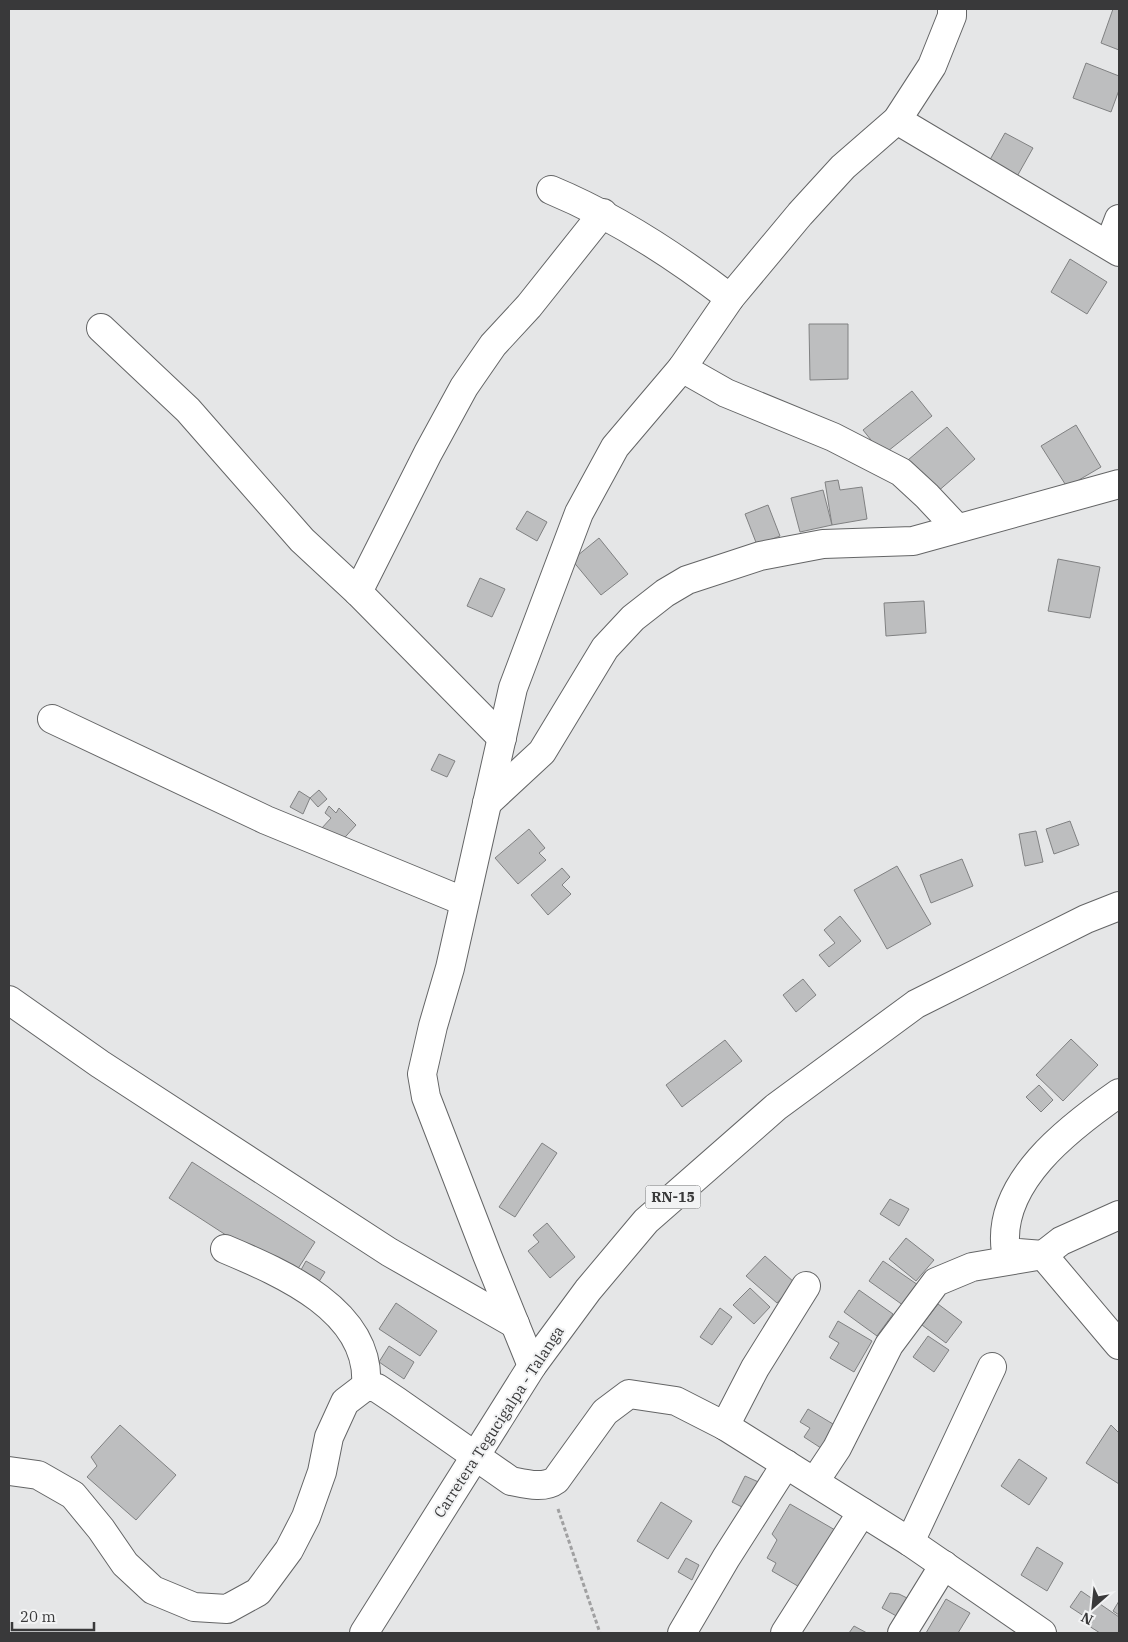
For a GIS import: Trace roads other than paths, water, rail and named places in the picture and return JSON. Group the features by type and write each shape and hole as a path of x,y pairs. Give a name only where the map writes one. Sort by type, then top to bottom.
{"street":[{"path":"532,1366 426,1097 422,1074 488,802 513,688 579,512 615,447 682,368 730,298 800,214 843,167 897,120 918,92 932,66 952,16 952,9"},
{"path":"897,120 1114,249 1119,219"},
{"path":"551,190 603,213 680,260 730,298"},
{"path":"358,592 428,453 464,387 493,345 529,306 603,213"},
{"path":"101,328 188,410 302,540 358,592 502,738"},
{"path":"682,368 726,393 833,437 901,472 927,496 956,528"},
{"path":"488,802 542,752 597,660 633,618 687,580 736,563 823,544 913,541 1119,484"},
{"path":"52,719 266,820 464,901"},
{"name":"Carretera Tegucigalpa - Talanga","path":"364,1633 532,1366 588,1290 646,1221 776,1107 916,1004 1086,920 1119,906"},
{"path":"9,1000 100,1064 389,1252 515,1324"},
{"path":"1119,1093 1076,1123 1039,1160 1020,1189 1010,1214 1004,1237 1006,1252 1043,1256 1119,1345"},
{"path":"815,1481 837,1448 889,1345 936,1282 972,1267 1043,1256 1061,1241 1119,1215"},
{"path":"225,1249 305,1287 348,1326 360,1347 367,1369 366,1386"},
{"path":"725,1426 755,1368 806,1286"},
{"path":"910,1542 992,1367"},
{"path":"9,1471 38,1475 73,1495 101,1529 125,1564 153,1590 194,1607 227,1609 258,1592 289,1550 306,1517 322,1472 329,1436 345,1402 366,1386 377,1388 511,1481 530,1485 550,1484 556,1480 605,1412 629,1394 676,1401 725,1426 910,1542 944,1565 1026,1629"},
{"path":"682,1633 726,1558 786,1464"},
{"path":"786,1633 862,1512"},
{"path":"902,1633 944,1565"}]}
